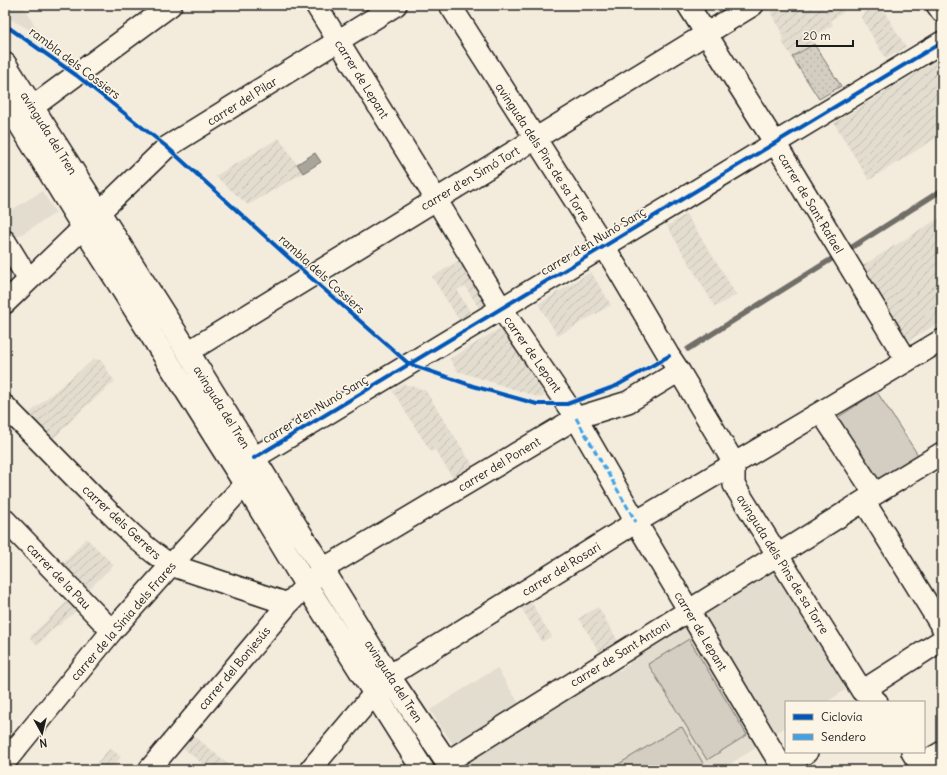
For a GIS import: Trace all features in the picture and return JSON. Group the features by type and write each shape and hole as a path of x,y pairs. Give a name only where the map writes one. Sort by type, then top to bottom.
{"main road":[{"name":"avinguda del Tren","path":"5,64 25,113 83,227 423,770"},
{"name":"avinguda del Tren","path":"5,100 25,113 100,213 389,676 449,766"}],"street":[{"path":"25,113 171,5"},
{"name":"carrer de Lepant","path":"316,5 436,199 501,308 576,418 689,610 780,769"},
{"name":"carrer del Pilar","path":"5,302 83,227 100,213 167,147 396,5"},
{"name":"avinguda dels Pins de sa Torre","path":"450,5 604,246 734,463 734,486 777,555 870,697"},
{"name":"carrer de Sant Rafael","path":"688,5 775,143 907,361"},
{"name":"carrer d'en Simó Tort","path":"188,352 753,5"},
{"path":"937,5 942,12"},
{"name":"carrer d'en Nunó Sanç","path":"254,458 942,42"},
{"path":"5,241 29,280"},
{"name":"carrer del Rosari","path":"310,770 389,676 636,522 942,340"},
{"name":"carrer del Ponent","path":"323,569 576,418 628,402 679,370"},
{"name":"carrer dels Gerrers","path":"5,406 147,549 171,565 288,604"},
{"path":"821,412 942,627"},
{"name":"carrer de Sant Antoni","path":"449,766 689,610 942,453"},
{"name":"carrer de la Sínia dels Frares","path":"10,761 112,631 245,484"},
{"name":"carrer de la Pau","path":"5,520 112,631"},
{"name":"carrer del Bonjesús","path":"148,770 288,604 323,569"},
{"path":"870,697 942,640"},
{"path":"916,759 942,752"},
{"path":"780,769 805,753"}],"shaded area":[{"path":"5,5 22,5 39,32 37,34 5,16"},
{"path":"781,5 840,5 844,12 831,20 833,25 811,38 814,44 792,57 782,42 784,40 780,33 781,32 770,12"},
{"path":"876,5 880,5 906,47 886,59 860,16"},
{"path":"814,44 841,86 819,99 792,57"},
{"path":"942,57 942,143 938,137 869,180 834,123"},
{"path":"279,138 303,173 248,205 215,176"},
{"path":"315,153 321,162 303,173 297,164"},
{"path":"42,191 56,213 12,240 5,227 5,214"},
{"path":"686,214 736,295 715,307 667,226"},
{"path":"942,216 942,321 908,341 862,266"},
{"path":"461,259 487,302 479,308 465,286 457,290 471,313 459,320 432,277"},
{"path":"591,272 611,305 558,336 538,304"},
{"path":"497,330 505,331 545,395 541,398 457,371 450,359"},
{"path":"94,359 101,360 115,381 83,409 50,442 26,416"},
{"path":"403,384 425,390 474,467 454,480 435,450 431,452 404,410 405,409 392,391"},
{"path":"877,392 918,455 878,480 837,418"},
{"path":"86,538 114,565 82,596 57,571"},
{"path":"774,569 848,688 828,701 785,701 785,728 756,748 720,770 468,770 466,766 468,758 616,667 619,671 630,664 628,660"},
{"path":"529,598 552,636 542,642 519,604"},
{"path":"69,600 79,609 56,626 38,645 29,637"},
{"path":"598,607 620,644 601,655 579,618"},
{"path":"689,639 747,735 707,760 648,664"},
{"path":"497,668 520,705 454,746 430,710"},
{"path":"682,727 707,770 609,770 676,729"},
{"path":"192,734 233,768 231,770 210,770 181,746"},
{"path":"110,748 121,757 112,768 110,770 91,770"}],"waterway":[{"path":"846,251 942,190"},
{"path":"688,349 838,255"}],"marked path":[{"path":"576,418 636,522"}],"cycle path":[{"name":"rambla dels Cossiers","path":"5,25 76,75 167,147 310,277 409,364 473,386 537,404 567,404 616,386 669,356"},
{"path":"254,458 942,42"}]}
